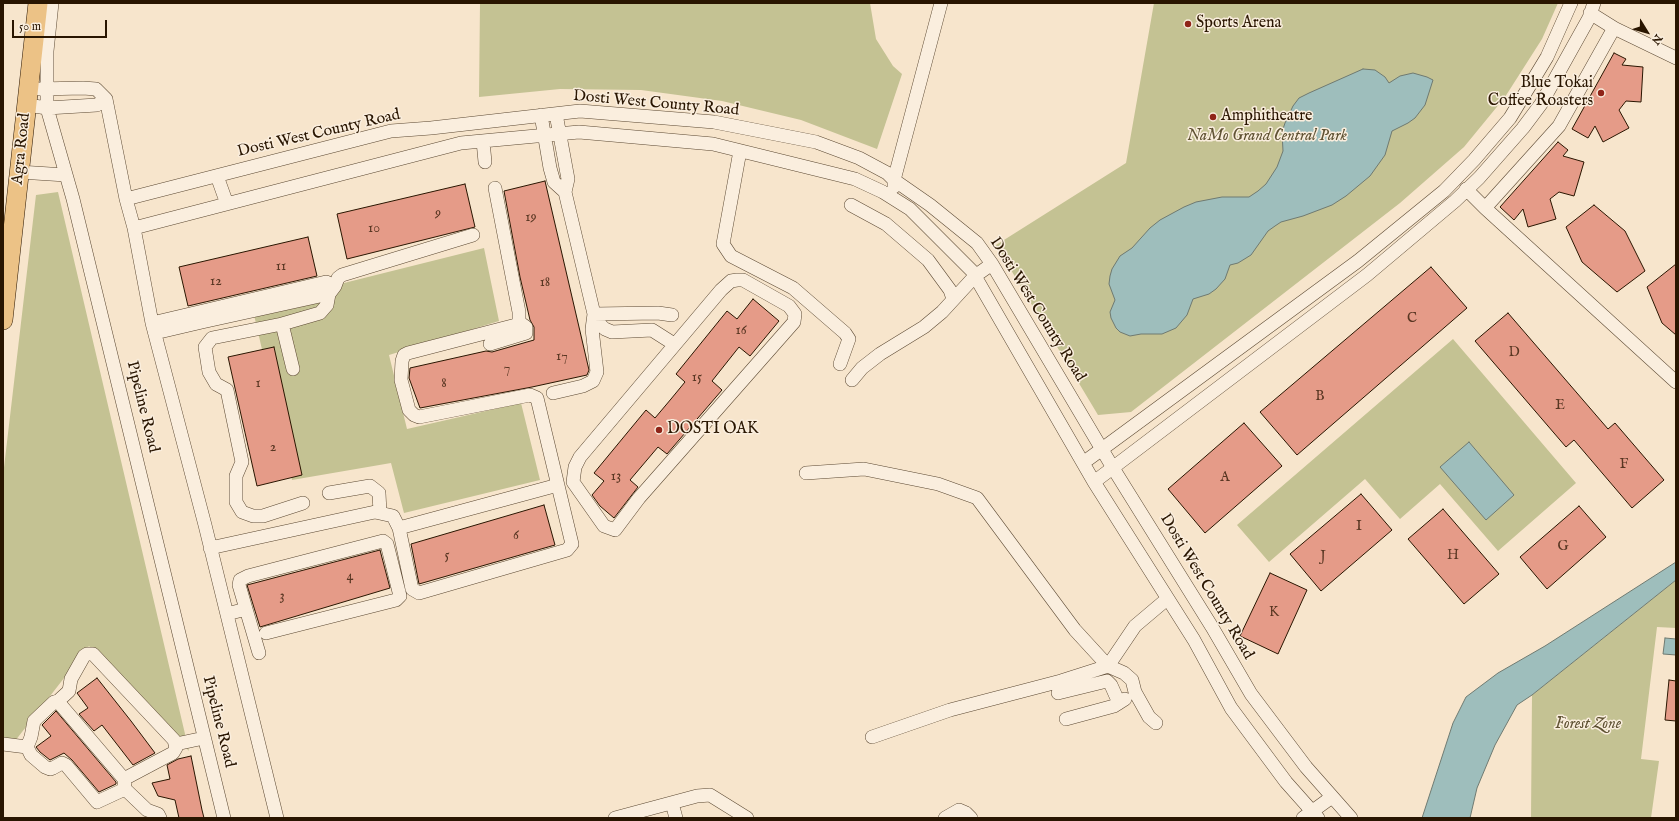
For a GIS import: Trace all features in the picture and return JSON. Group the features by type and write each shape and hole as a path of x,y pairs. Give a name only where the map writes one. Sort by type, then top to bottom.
{"highway":[{"name":"Agra Road","path":"3,320 38,3"}],"street":[{"name":"Pipeline Road","path":"52,3 47,51 47,108 66,175 143,482 224,818"},
{"path":"893,198 894,180 941,3"},
{"path":"1083,463 1358,261 1444,191 1474,160 1510,118 1547,57 1571,3"},
{"path":"1094,482 1367,275 1455,201 1523,128 1541,104 1592,8 1614,28 1676,58"},
{"path":"1485,208 1558,126 1614,28"},
{"path":"28,97 48,90 83,88 96,89 106,99 154,328 277,818"},
{"path":"1524,96 1541,104"},
{"path":"28,97 47,108 97,105 106,99"},
{"name":"Dosti West County Road","path":"126,199 391,131 431,128 580,111 725,124 816,142 859,158 887,173 894,180 930,205 977,243 992,264 1113,468 1212,627 1251,694 1306,767 1349,817"},
{"path":"556,114 568,180 565,192 594,314 598,323 605,329 612,332 652,330 674,344"},
{"path":"541,115 550,168 554,182 565,192"},
{"path":"134,228 461,143 579,132 713,144 855,179 883,192 910,210 972,271 1094,482 1194,640 1231,708 1311,816 1332,797"},
{"path":"483,141 485,162"},
{"path":"740,151 724,244 731,256 792,288 845,333 849,339 840,364"},
{"path":"19,172 66,175"},
{"path":"217,176 227,204"},
{"path":"495,188 519,312 519,322"},
{"path":"1466,189 1676,382"},
{"path":"1444,191 1455,201"},
{"path":"851,205 886,224 928,260 950,290 953,299"},
{"path":"303,503 263,516 253,516 242,512 236,502 236,476 242,462 227,390 216,384 209,372 205,347 212,338 282,324 320,313 327,305 338,278 342,275 473,235"},
{"path":"1358,261 1367,275"},
{"path":"852,380 862,368 880,354 924,327 975,276 992,264"},
{"path":"743,280 789,306 795,314 794,322 639,498 615,530 604,526 573,482 575,467 580,457 674,344 721,290 731,281 743,280"},
{"path":"154,328 326,282 332,290"},
{"path":"594,314 658,313 672,315"},
{"path":"552,393 583,386 593,381 597,372 592,329 594,314"},
{"path":"490,344 526,333 526,327 519,322"},
{"path":"210,548 374,512 380,513 393,516 399,528 412,589 419,593 568,550 572,544 537,398 530,395 419,417 414,415 409,410 401,380 402,361 404,355 408,353 519,322"},
{"path":"282,324 293,369"},
{"path":"806,473 864,469 938,484 977,498 1075,630 1108,666 1124,673 1132,680 1135,692 1149,717 1156,723"},
{"path":"399,528 558,485"},
{"path":"329,493 370,486 379,493 380,513"},
{"path":"259,653 239,584 240,580 248,576 382,541 388,544 400,596 396,600 266,633"},
{"path":"872,737 950,710 1061,682 1108,666 1135,626 1167,599"},
{"path":"227,614 246,610"},
{"path":"1194,640 1212,627"},
{"path":"27,747 31,737 34,720 54,702 57,702 69,692 72,679 81,660 87,654 93,654 176,744"},
{"path":"1058,693 1106,681 1111,684 1119,703"},
{"path":"1066,719 1114,706 1135,692"},
{"path":"57,702 147,810 158,814 160,818"},
{"path":"176,744 204,738"},
{"path":"3,744 27,747"},
{"path":"27,747 31,754 45,767 50,769 62,763 66,765 97,802 173,753 176,744"},
{"path":"615,818 697,796 710,795 747,818"},
{"path":"672,803 676,818"},
{"path":"945,818 960,810 971,818"}],"green space":[{"path":"480,3 870,3 876,39 893,66 902,74 877,149 801,120 722,101 641,90 560,89 479,97"},
{"name":"NaMo Grand Central Park","path":"1154,3 1558,3 1542,39 1505,97 1464,147 1400,203 1131,412 1098,415 996,245 1126,163"},
{"path":"58,192 189,751 89,646 15,741 3,739 3,476 36,195"},
{"path":"484,248 499,321 389,355 407,429 521,403 540,480 404,513 391,463 292,480 252,306"},
{"path":"1453,339 1576,483 1498,551 1440,484 1400,519 1365,479 1269,562 1237,525"},
{"name":"Forest Zone","path":"1676,580 1676,628 1657,627 1641,759 1659,761 1651,818 1531,818 1532,695"}],"water":[{"path":"1363,69 1375,70 1385,77 1389,83 1400,76 1413,73 1433,80 1425,105 1415,118 1392,131 1385,155 1370,176 1346,196 1332,205 1303,216 1281,222 1268,231 1251,255 1238,263 1230,265 1225,279 1216,289 1209,294 1193,299 1187,315 1176,328 1162,334 1141,334 1130,336 1120,332 1116,328 1111,318 1110,312 1115,300 1109,284 1112,269 1120,256 1132,248 1150,228 1160,220 1184,207 1196,202 1222,197 1249,197 1258,191 1266,184 1277,167 1283,151 1282,132 1293,106 1299,98"},
{"path":"1469,442 1514,495 1486,520 1440,467"},
{"path":"1676,562 1676,580 1532,695 1517,705 1495,745 1477,788 1470,818 1422,818 1453,723 1466,697 1498,673 1545,646"},
{"path":"1665,638 1676,639 1676,655 1663,654"}],"building":[{"path":"1614,53 1626,59 1622,65 1643,67 1641,102 1626,101 1619,110 1629,128 1603,142 1595,126 1588,138 1572,129"},
{"path":"1558,142 1568,150 1563,156 1584,162 1574,196 1559,192 1550,199 1556,219 1528,227 1523,209 1514,220 1500,207"},
{"path":"545,181 589,370 587,375 420,408 409,378 410,368 486,351 492,352 534,340 534,327 530,320 520,277 504,191"},
{"path":"465,184 475,227 347,259 337,214"},
{"path":"1594,205 1625,231 1645,271 1617,292 1582,262 1566,227"},
{"path":"308,237 317,276 188,306 179,267"},
{"path":"1676,264 1676,335 1662,323 1647,287"},
{"path":"1431,267 1467,308 1297,455 1260,412"},
{"path":"753,299 779,321 750,356 739,347 712,381 722,390 667,454 658,447 630,480 638,487 614,518 600,506 592,495 604,481 594,473 646,410 655,418 685,382 676,374 727,311 737,319"},
{"path":"1508,313 1608,429 1615,423 1664,480 1632,508 1574,440 1566,447 1475,341"},
{"path":"274,347 302,475 257,486 228,357"},
{"path":"1244,423 1282,466 1205,533 1168,489"},
{"path":"1361,494 1392,530 1321,591 1290,554"},
{"path":"544,505 555,545 419,584 411,544"},
{"path":"1579,506 1606,537 1547,589 1520,557"},
{"path":"1443,509 1499,574 1464,604 1408,539"},
{"path":"380,550 390,588 260,627 247,585"},
{"path":"1270,573 1307,590 1278,654 1240,636"},
{"path":"97,678 155,753 133,765 102,725 94,731 79,714 88,708 77,693"},
{"path":"1669,680 1676,681 1676,721 1665,720"},
{"path":"56,711 116,782 116,784 99,792 72,760 64,753 50,760 40,752 36,747 51,736 42,725"},
{"path":"191,756 204,818 179,818 175,800 158,796 152,783 170,779 167,765 178,759"}],"place":[{"name":"Sports Arena","path":"1188,24"},
{"name":"Blue Tokai Coffee Roasters","path":"1601,93"},
{"name":"Amphitheatre","path":"1213,117"},
{"name":"DOSTI OAK","path":"659,430"}]}
